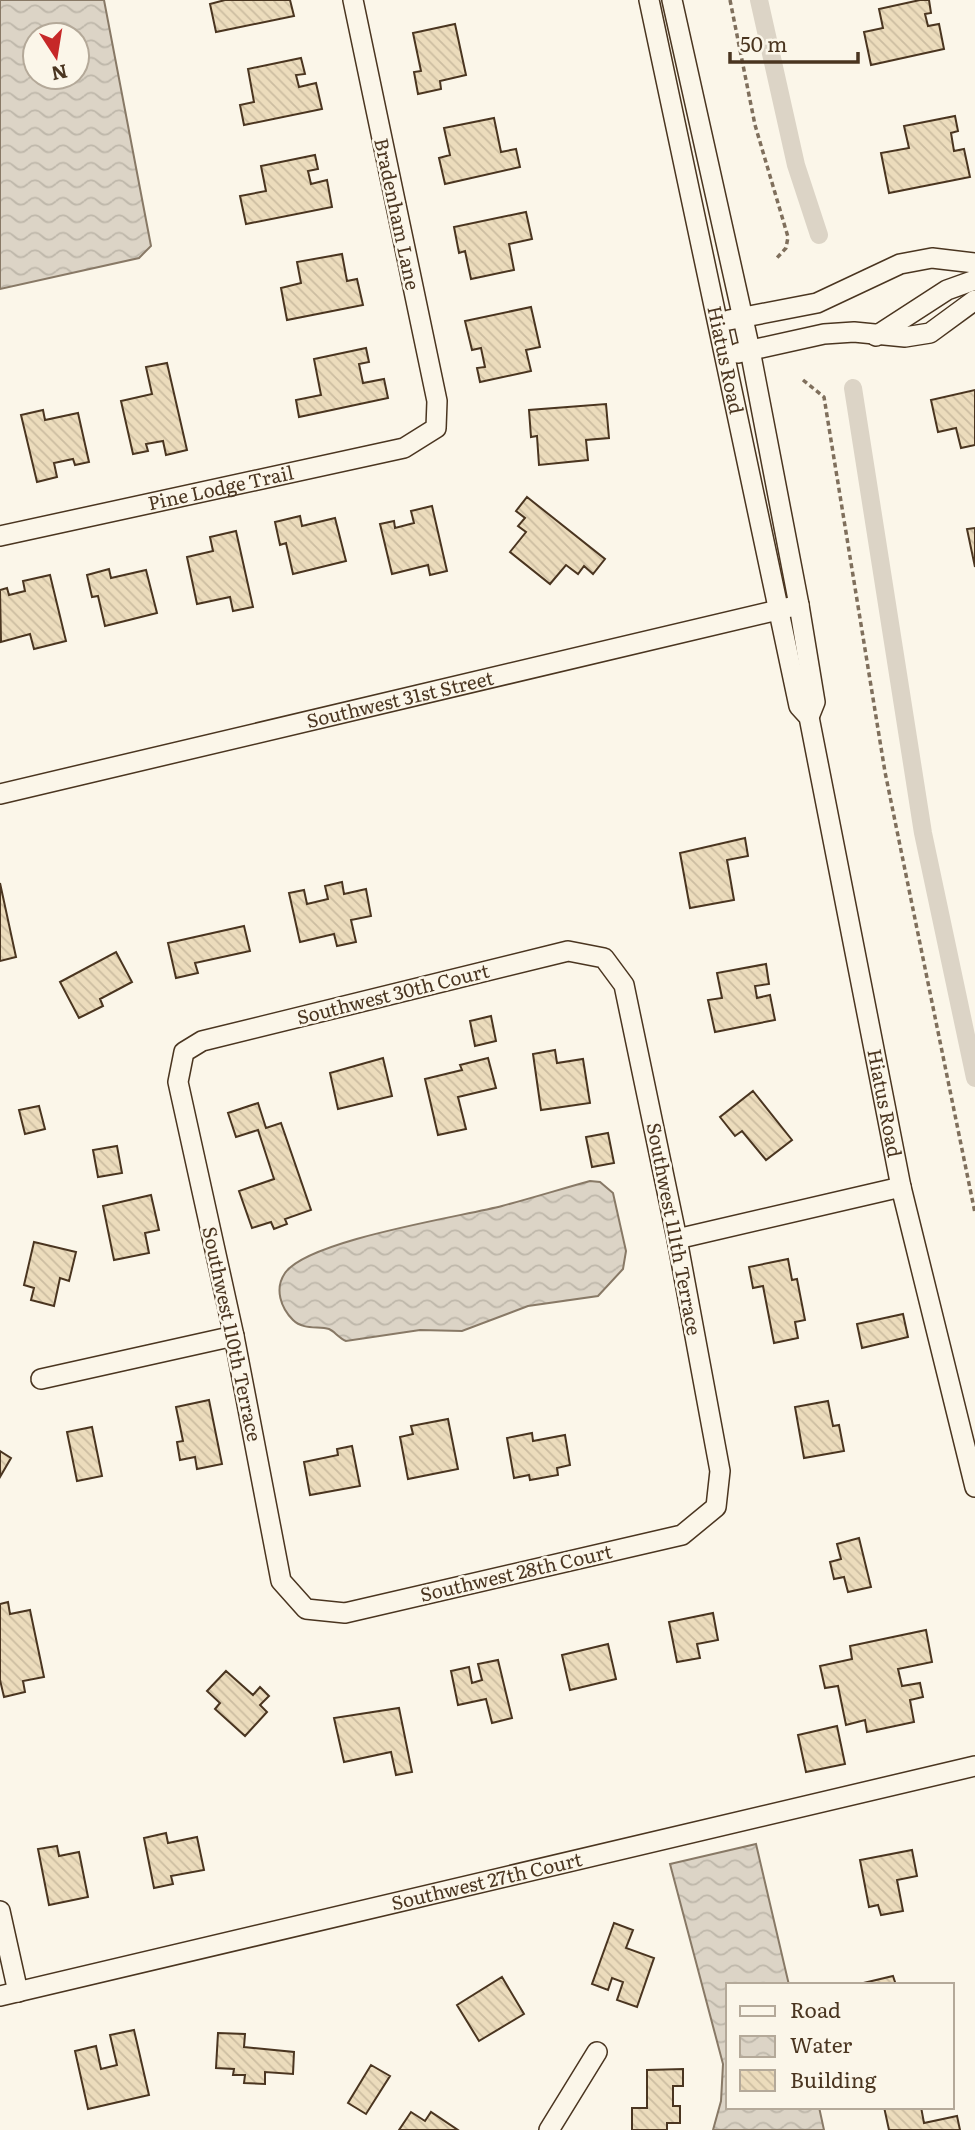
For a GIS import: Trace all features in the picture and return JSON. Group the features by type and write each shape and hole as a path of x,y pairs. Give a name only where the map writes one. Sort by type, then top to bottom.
{"street":[{"name":"Bradenham Lane","path":"353,0 436,401 436,428"},
{"name":"Hiatus Road","path":"649,0 799,706 809,718 901,1187 975,1487"},
{"name":"Hiatus Road","path":"673,0 750,350 799,605 815,702 809,718"},
{"path":"718,322 817,303 849,291 900,264 932,258 975,263"},
{"path":"932,258 947,290"},
{"path":"876,336 947,290 975,280"},
{"path":"723,356 824,334 854,332 876,336 930,333 975,300"},
{"name":"Pine Lodge Trail","path":"0,536 404,447 436,428"},
{"name":"Southwest 31st Street","path":"0,794 799,605"},
{"name":"Southwest 30th Court","path":"184,1052 202,1041 568,951 604,958"},
{"name":"Southwest 111th Terrace","path":"604,958 624,985 677,1239 720,1471 716,1507"},
{"name":"Southwest 110th Terrace","path":"184,1052 178,1082 234,1336 281,1581 306,1609"},
{"path":"677,1239 901,1187"},
{"path":"41,1380 234,1336"},
{"name":"Southwest 28th Court","path":"306,1609 345,1613 682,1535 716,1507"},
{"name":"Southwest 27th Court","path":"9,1994 975,1766"},
{"path":"0,1911 9,1994"},
{"path":"549,2130 597,2052"}],"path":[{"path":"730,0 755,125 788,237 786,248 775,260"},
{"path":"803,380 824,397 885,772 975,1213"}],"water":[{"path":"0,0 104,0 151,246 139,258 0,289"},
{"path":"590,1181 600,1182 613,1193 626,1251 623,1269 598,1296 528,1306 462,1331 420,1330 346,1341 329,1329 297,1323 282,1304 280,1285 285,1273 299,1261 323,1250 386,1231 502,1206"},
{"path":"756,1844 789,1983 726,1983 726,2109 819,2109 824,2130 713,2130 721,2101 723,2064 670,1864"}],"building":[{"path":"225,0 290,0 294,16 216,32 210,4"},
{"path":"929,0 931,13 925,14 928,26 939,24 944,49 871,65 864,32 883,28 879,9"},
{"path":"455,24 466,75 440,81 441,89 418,94 414,72 421,71 413,33"},
{"path":"301,58 305,74 296,75 299,87 316,83 322,109 244,125 240,105 254,102 248,69"},
{"path":"955,116 958,131 951,133 954,151 964,149 970,177 889,193 881,153 909,148 904,126"},
{"path":"494,118 501,152 516,149 520,167 445,184 439,158 450,155 444,128"},
{"path":"315,155 318,169 308,171 311,184 327,180 332,207 246,224 240,196 266,191 261,166"},
{"path":"526,212 532,239 509,244 514,270 471,279 465,251 459,253 454,227"},
{"path":"342,254 347,281 357,279 363,305 287,320 281,288 301,283 297,262"},
{"path":"531,307 540,347 526,350 531,371 480,382 477,368 485,367 481,348 472,350 465,321"},
{"path":"366,348 369,362 359,364 363,383 384,379 388,398 299,417 296,400 321,395 314,359"},
{"path":"167,363 187,450 166,455 163,441 146,444 148,451 133,454 121,401 152,394 146,367"},
{"path":"975,390 975,445 961,448 956,428 938,432 931,400"},
{"path":"606,404 609,438 586,440 588,460 539,465 537,436 531,437 529,410"},
{"path":"43,410 45,420 78,413 89,462 75,465 73,459 54,463 57,477 37,482 21,415"},
{"path":"527,497 605,559 593,574 584,566 578,574 566,565 550,584 510,552 526,532 518,526 525,518 516,511"},
{"path":"432,506 447,571 430,575 428,565 392,574 380,524 394,521 395,528 414,523 411,511"},
{"path":"300,516 302,526 335,518 346,561 293,574 286,543 280,545 275,522"},
{"path":"975,528 975,567 967,529"},
{"path":"236,531 253,607 233,611 230,597 197,604 187,557 213,551 210,537"},
{"path":"109,569 111,578 146,570 157,613 105,626 98,596 92,597 87,575"},
{"path":"50,575 66,641 34,649 30,634 1,642 0,590 7,588 9,595 25,591 23,581"},
{"path":"745,838 748,856 727,860 734,900 690,908 680,853"},
{"path":"342,882 344,894 366,889 371,916 351,920 356,942 337,946 334,934 300,942 289,893 304,890 307,904 328,899 325,886"},
{"path":"0,883 16,957 0,961"},
{"path":"244,926 250,951 195,963 198,973 176,978 168,943"},
{"path":"116,952 132,982 100,999 103,1006 79,1018 60,982"},
{"path":"766,964 769,984 755,986 757,998 770,995 775,1020 715,1032 708,1000 722,998 717,973"},
{"path":"491,1016 496,1041 475,1046 470,1021"},
{"path":"555,1050 557,1063 583,1059 590,1103 541,1110 533,1054"},
{"path":"383,1058 392,1096 338,1109 330,1073"},
{"path":"488,1058 496,1088 458,1097 466,1129 438,1135 425,1079 462,1070 460,1065"},
{"path":"753,1091 792,1140 766,1160 742,1131 735,1136 720,1117"},
{"path":"258,1103 266,1128 281,1123 311,1210 285,1219 287,1224 274,1229 271,1222 252,1228 239,1191 274,1179 258,1130 236,1137 228,1113"},
{"path":"39,1106 45,1129 25,1134 19,1110"},
{"path":"608,1133 614,1163 592,1167 586,1137"},
{"path":"117,1146 122,1173 98,1177 93,1150"},
{"path":"151,1195 159,1230 145,1233 149,1253 114,1260 103,1206"},
{"path":"34,1242 76,1252 69,1281 60,1278 54,1306 31,1300 34,1288 24,1285"},
{"path":"788,1259 792,1280 797,1279 805,1320 795,1322 798,1338 774,1343 763,1286 753,1288 749,1267"},
{"path":"903,1314 908,1337 862,1348 857,1324"},
{"path":"209,1400 222,1464 197,1469 195,1457 180,1460 177,1442 183,1441 176,1407"},
{"path":"828,1401 833,1426 839,1425 844,1451 804,1458 795,1407"},
{"path":"448,1419 458,1469 408,1479 400,1437 413,1434 411,1426"},
{"path":"92,1427 102,1476 77,1481 67,1432"},
{"path":"532,1433 533,1441 565,1435 570,1465 557,1468 558,1475 530,1480 529,1475 514,1478 507,1438"},
{"path":"352,1446 360,1486 310,1495 304,1462 338,1455 337,1449"},
{"path":"0,1451 11,1458 0,1477"},
{"path":"859,1538 871,1587 848,1592 844,1577 834,1579 830,1562 841,1559 837,1544"},
{"path":"8,1602 10,1614 30,1610 44,1677 23,1681 25,1692 4,1697 0,1680 0,1604"},
{"path":"713,1613 718,1640 697,1644 700,1658 677,1662 669,1622"},
{"path":"926,1630 932,1662 898,1669 902,1686 920,1683 923,1697 910,1700 914,1722 867,1732 865,1720 846,1725 838,1686 825,1688 820,1666 852,1659 850,1646"},
{"path":"608,1644 616,1679 570,1690 562,1655"},
{"path":"498,1660 512,1718 492,1723 486,1699 458,1705 451,1671 469,1667 472,1683 482,1680 478,1664"},
{"path":"226,1671 253,1695 260,1687 269,1696 260,1705 267,1712 245,1736 215,1709 220,1703 207,1691"},
{"path":"399,1708 412,1772 396,1775 391,1752 344,1762 334,1718"},
{"path":"837,1726 845,1764 806,1772 798,1735"},
{"path":"166,1833 168,1843 197,1837 204,1870 171,1876 173,1884 154,1888 144,1838"},
{"path":"57,1846 59,1856 79,1852 88,1897 49,1905 38,1849"},
{"path":"912,1850 917,1876 897,1880 903,1911 881,1915 878,1905 869,1907 860,1860"},
{"path":"614,1923 633,1930 626,1948 654,1958 637,2007 617,2000 623,1982 612,1978 608,1990 592,1984"},
{"path":"893,1976 895,1983 863,1983"},
{"path":"502,1977 524,2014 479,2041 457,2005"},
{"path":"134,2030 149,2095 88,2109 75,2051 96,2046 101,2069 117,2065 110,2035"},
{"path":"218,2033 245,2034 244,2047 294,2052 293,2074 265,2072 265,2084 244,2083 245,2075 233,2075 234,2069 216,2068"},
{"path":"371,2065 390,2076 366,2114 348,2103"},
{"path":"683,2069 683,2086 673,2086 673,2106 680,2106 680,2123 667,2123 667,2130 632,2130 632,2108 647,2108 647,2070"},
{"path":"884,2109 921,2109 924,2123 957,2116 960,2130 889,2130"},
{"path":"411,2112 425,2121 431,2112 458,2130 399,2130"}],"waterway":[{"path":"759,0 796,165 819,235"},
{"path":"853,388 923,833 975,1078"}]}
